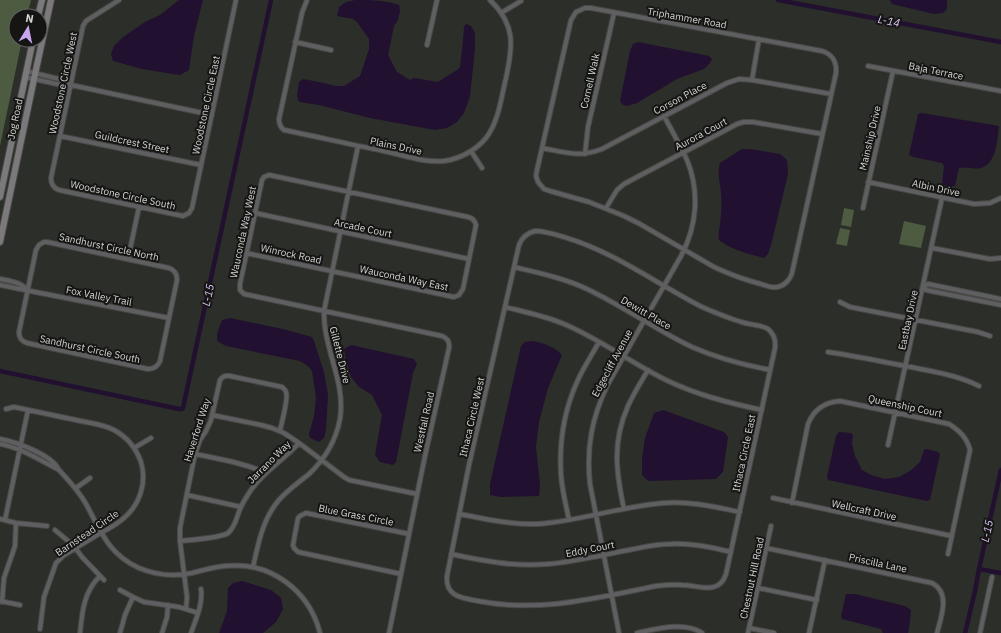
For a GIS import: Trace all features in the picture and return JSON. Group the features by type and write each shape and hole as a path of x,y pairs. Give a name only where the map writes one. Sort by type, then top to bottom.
{"main road":[{"name":"Jog Road","path":"0,242 51,0"},
{"name":"Jog Road","path":"0,197 31,48"}],"street":[{"name":"Woodstone Circle West","path":"54,186 51,178 84,23 119,0"},
{"name":"Woodstone Circle East","path":"189,213 192,208 236,0"},
{"name":"Plains Drive","path":"307,0 302,12 279,119 280,125 284,130 424,160 438,161 450,160 477,147 495,123 498,115 509,66 511,39 502,13 490,0"},
{"path":"427,45 437,0"},
{"path":"502,13 521,1"},
{"name":"Triphammer Road","path":"585,8 614,13 822,51 830,55 835,63 836,70 792,273 790,279 785,283 780,286 773,287 740,278 714,267 640,224 606,208 547,190 542,187 537,179 536,173 572,17 579,10 585,8"},
{"name":"Cornell Walk","path":"585,154 588,127 614,13"},
{"path":"752,80 759,39"},
{"path":"295,42 331,50"},
{"name":"Baja Terrace","path":"868,66 1001,91"},
{"name":"Mainship Drive","path":"863,208 893,71"},
{"path":"25,74 66,86 212,115"},
{"name":"Corson Place","path":"542,148 570,154 585,154 602,149 727,83 738,79 752,80 831,94"},
{"name":"Edgecliff Avenue","path":"619,633 590,484 589,446 591,431 602,395 684,250 692,229 696,202 693,180 683,152 664,116"},
{"name":"Aurora Court","path":"606,208 621,186 737,124 753,122 822,134"},
{"name":"Guildcrest Street","path":"60,136 201,165"},
{"name":"Gillette Drive","path":"253,567 260,536 270,513 283,496 322,460 337,431 341,406 341,395 338,378 324,328 324,311 358,146"},
{"path":"471,151 482,168"},
{"name":"Wauconda Way West","path":"324,311 244,294 240,290 240,284 246,253 262,180 264,177 269,175 349,191"},
{"name":"Albin Drive","path":"868,182 974,204 990,203 1001,198"},
{"name":"Woodstone Circle South","path":"54,186 59,190 180,216 189,213"},
{"name":"Wauconda Way East","path":"332,271 454,297 461,292 469,259 476,225 474,220 471,218 349,191"},
{"name":"Eastbay Drive","path":"888,445 942,198"},
{"path":"128,259 139,207"},
{"name":"Arcade Court","path":"255,213 469,259"},
{"name":"Ithaca Circle West","path":"612,595 565,603 530,606 497,604 456,596 451,592 447,583 447,576 469,465 519,245 522,239 529,233 538,231 591,246 664,285"},
{"name":"Sandhurst Circle North","path":"27,291 36,250 39,245 44,242 169,268 174,271 176,273 177,280 169,318"},
{"path":"932,248 990,260 1001,258"},
{"name":"Winrock Road","path":"246,253 332,271"},
{"name":"Dewitt Place","path":"514,267 572,283 600,296 678,340 708,354 740,364 770,370"},
{"name":"Fox Valley Trail","path":"0,279 16,282 24,286 27,291"},
{"path":"1001,299 928,284 923,287 926,290 1001,305"},
{"name":"Fox Valley Trail","path":"0,285 169,318"},
{"name":"Ithaca Circle East","path":"612,595 668,585 689,585 708,588 714,587 722,582 725,577 731,552 776,345 774,336 765,327 746,323 717,313 703,307 664,285"},
{"name":"Sandhurst Circle South","path":"27,291 19,332 20,338 24,342 148,369 154,368 159,364 169,318"},
{"path":"840,302 850,307 916,319 978,332 990,336"},
{"path":"505,307 537,314 575,329 664,379 697,393 762,410"},
{"name":"Westfall Road","path":"324,311 442,336 449,342 449,348 417,494 389,633"},
{"path":"569,520 561,475 563,427 577,382 599,342"},
{"path":"828,352 952,376 979,386"},
{"path":"624,509 618,477 618,439 628,406 648,370"},
{"name":"Haverford Way","path":"186,609 187,596 180,541 180,528 195,454 200,440 209,424 220,380 224,376 230,376 282,387 286,392 287,398 280,431"},
{"name":"Queenship Court","path":"792,503 808,424 811,417 820,407 840,401 949,424 964,436 970,450 948,554"},
{"name":"Barnstead Circle","path":"6,409 14,407 107,427 126,438 134,448 143,472 142,486 139,497 132,510 125,518 61,558 55,566 44,597 40,629"},
{"path":"28,410 2,520 47,526"},
{"path":"212,415 261,425 280,431 299,443 349,480 417,494"},
{"path":"134,448 151,438"},
{"path":"0,439 7,440 20,448"},
{"name":"Jarrano Way","path":"180,541 226,534 233,528 241,507 252,488 299,443"},
{"path":"0,444 42,454 55,464 76,488 86,503 106,542 117,553 137,567 163,575 184,574 216,567 237,565 253,567 269,572 290,584 297,591 310,607 320,633"},
{"path":"195,454 246,465 266,473"},
{"path":"76,488 90,478"},
{"path":"187,495 241,507"},
{"name":"Wellcraft Drive","path":"773,498 952,536"},
{"path":"460,514 495,521 523,524 551,523 651,504 679,503 711,506 740,512"},
{"name":"Blue Grass Circle","path":"401,574 298,552 294,548 293,542 298,518 306,513 409,534"},
{"path":"16,523 15,546 4,578 1,601 20,605"},
{"name":"Chestnut Hill Road","path":"748,633 771,526"},
{"path":"55,530 72,543 82,557 104,580"},
{"name":"Eddy Court","path":"451,554 497,563 528,565 566,562 644,547 670,544 699,545 731,552"},
{"name":"Priscilla Lane","path":"766,548 935,584 942,592 944,601 937,633"},
{"path":"809,633 825,560"},
{"path":"80,633 84,606 91,586 100,576"},
{"path":"980,633 992,577"},
{"path":"191,633 202,598 201,588"},
{"path":"758,588 816,600"},
{"path":"120,590 144,602 168,605 198,613"},
{"path":"120,633 124,615 133,597"},
{"path":"162,633 167,617 168,605"},
{"path":"637,633 668,627 684,627 694,629 702,633"},
{"path":"667,633 668,627"},
{"path":"749,628 774,633"}],"green space":[{"path":"0,0 31,0 29,8 8,8 8,48 20,48 0,146"},
{"path":"844,208 854,210 851,227 841,225"},
{"path":"904,221 926,226 921,248 899,244"},
{"path":"840,228 850,230 847,246 836,244"}],"shaded area":[{"path":"179,0 203,0 194,36 189,70 180,75 142,69 113,61 111,54 114,46 121,39 145,22 160,15"},
{"path":"355,0 388,2 399,5 400,11 398,20 394,26 388,55 397,72 410,80 414,78 438,82 457,70 460,67 464,27 466,24 471,26 475,33 475,49 470,96 464,113 457,122 447,128 435,130 370,118 319,105 299,102 297,96 299,82 303,79 335,86 344,86 360,76 369,49 369,39 357,22 353,19 337,16 339,7 346,2"},
{"path":"890,0 947,0 947,9 943,13 934,14 892,4"},
{"path":"638,42 709,56 712,59 704,69 677,79 637,103 627,106 623,105 620,101 630,51 633,44"},
{"path":"922,113 999,126 997,144 990,161 981,168 959,168 955,186 942,184 944,166 942,163 909,155 918,114"},
{"path":"742,149 780,154 787,160 788,174 771,245 768,254 764,258 735,249 719,240 721,205 719,174 720,163"},
{"path":"230,318 283,329 312,337 324,372 328,395 326,429 324,438 319,442 310,438 309,434 314,416 316,397 312,371 308,366 300,361 226,346 217,341 217,334 222,320"},
{"path":"532,341 548,345 562,355 548,388 539,422 536,447 540,485 539,496 501,497 490,495 490,484 521,346 525,342"},
{"path":"351,345 414,359 417,364 413,373 396,462 393,465 380,462 375,455 382,415 372,395 359,387 351,377 344,349"},
{"path":"663,410 724,432 728,437 723,472 716,479 648,481 642,475 642,458 645,438 654,413"},
{"path":"839,432 851,433 853,435 852,444 855,456 862,470 871,475 885,479 899,477 910,471 920,462 924,450 927,449 938,452 940,454 930,500 927,501 828,480 827,477 836,436"},
{"path":"242,581 271,590 281,598 283,609 276,622 263,633 219,633 227,611 228,588 233,583"},
{"path":"846,594 855,594 905,606 911,610 908,633 883,633 881,629 842,619 841,616"}],"waterway":[{"name":"L-15","path":"0,371 179,409 183,408 271,0"},
{"name":"L-14","path":"778,0 1001,42"},
{"name":"L-15","path":"965,633 1001,470"},
{"name":"L-15","path":"979,569 1001,573"}]}
